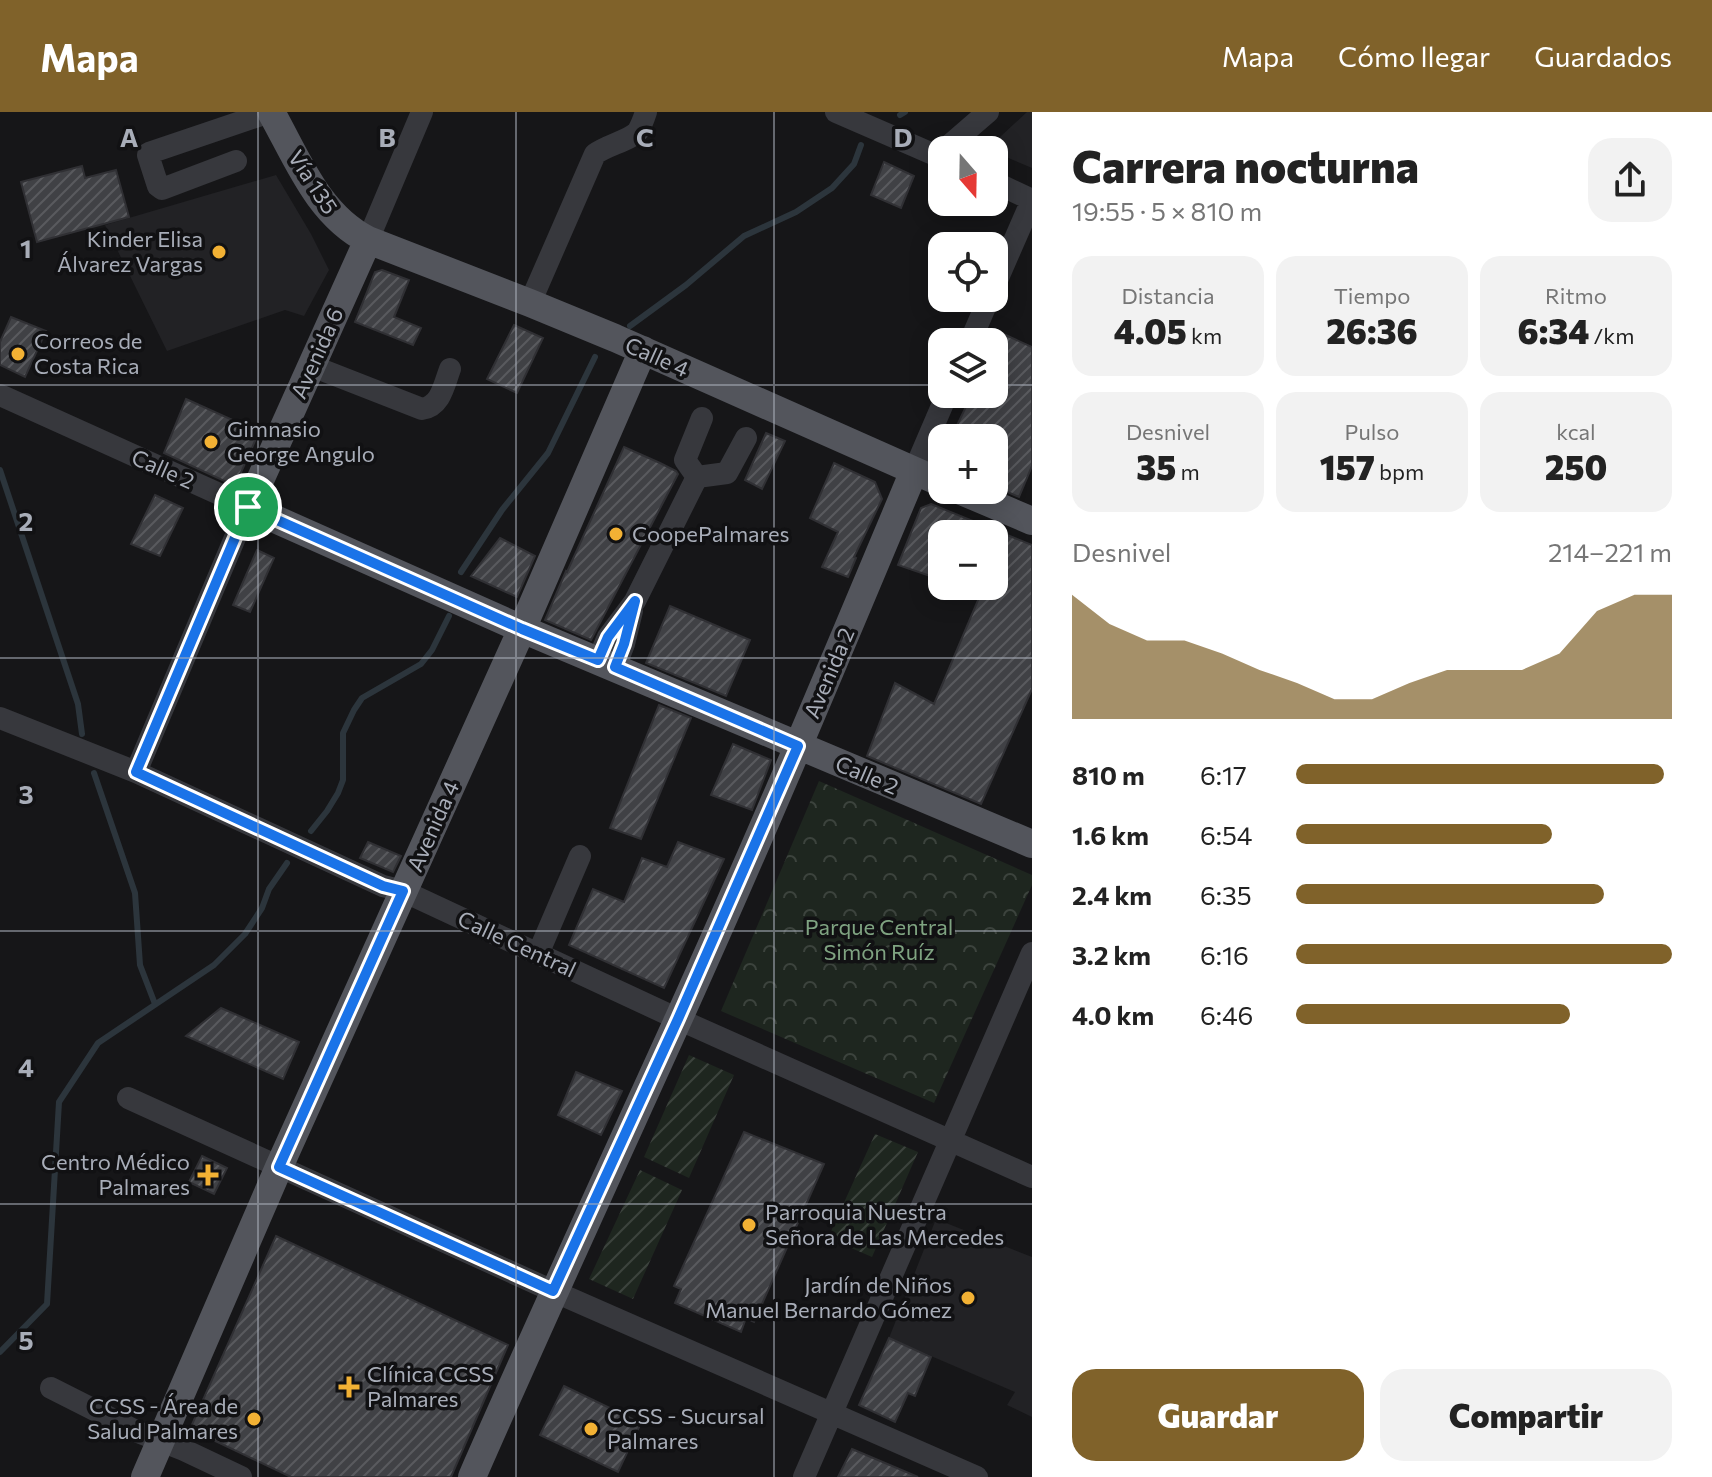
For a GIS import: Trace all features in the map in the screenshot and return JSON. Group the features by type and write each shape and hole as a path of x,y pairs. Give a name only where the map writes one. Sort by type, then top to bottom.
{"main road":[{"name":"Vía 135","path":"270,112 326,207 353,233 368,240"},
{"name":"Calle 4","path":"368,240 643,350 928,477"},
{"name":"Avenida 6","path":"248,507 368,240"},
{"name":"Avenida 4","path":"145,1477 279,1167 522,629 643,350"},
{"name":"Avenida 2","path":"472,1477 798,746 914,471"},
{"path":"992,504 1032,521"},
{"name":"Calle 2","path":"248,507 522,629 1032,844"}],"street":[{"path":"236,161 162,189 158,186 148,155 270,112"},
{"name":"Avenida 6","path":"368,240 422,112"},
{"path":"530,303 595,154 604,147 631,137 637,132 646,112"},
{"path":"836,112 928,149"},
{"path":"961,136 988,112"},
{"path":"1008,189 1032,200 1008,255"},
{"path":"312,366 422,409 436,403 450,369"},
{"name":"Calle 2","path":"0,395 248,507"},
{"name":"Avenida 2","path":"914,471 941,408"},
{"path":"697,477 685,460 702,418"},
{"path":"697,477 727,473 746,438"},
{"path":"606,663 608,637 635,601 697,477"},
{"name":"Avenida 6","path":"136,772 248,507"},
{"name":"Calle Central","path":"0,718 136,772 1032,1177"},
{"path":"538,954 580,856"},
{"path":"804,1477 1032,953"},
{"path":"128,1098 553,1291 977,1477"},
{"path":"51,1388 160,1442 241,1477"}],"shaded area":[{"path":"1027,112 1032,112 1032,168 1008,158 1008,136 1001,136"},
{"name":"Kinder Elisa Álvarez Vargas","path":"276,175 329,270 304,316 285,310 167,351 105,225"},
{"name":"Jardín de Niños Manuel Bernardo Gómez","path":"936,1219 1032,1257 1032,1417 1007,1405 1015,1392 889,1338"}],"green space":[{"name":"Parque Central Simón Ruíz","path":"819,781 1032,875 1032,885 934,1103 721,1011"},
{"path":"689,1055 734,1075 689,1178 644,1157"},
{"path":"875,1134 918,1152 872,1257 828,1238"},
{"path":"640,1170 682,1190 633,1299 589,1279"}],"building":[{"path":"884,162 914,176 901,208 871,195"},
{"path":"82,166 85,178 116,170 129,217 37,242 21,182"},
{"path":"382,270 409,280 394,317 421,328 413,345 355,322 375,272"},
{"name":"Correos de Costa Rica","path":"11,317 46,331 25,377 0,365 0,342"},
{"path":"514,325 543,338 517,393 487,379"},
{"path":"1008,336 1032,347 1032,466 1019,497 1008,492 1008,424 958,424 965,408 1008,408"},
{"name":"Gimnasio George Angulo","path":"186,399 259,432 235,486 164,453"},
{"path":"766,433 785,441 762,489 745,480"},
{"name":"CoopePalmares","path":"624,447 678,474 591,640 545,620"},
{"path":"834,463 875,482 882,499 854,557 848,577 822,567 838,532 810,518"},
{"path":"155,495 183,508 160,556 131,544"},
{"path":"931,504 970,520 928,520 928,575 898,565 921,508"},
{"path":"1008,535 1032,545 1032,689 981,804 867,756 895,683 934,704 978,600 1008,600"},
{"path":"500,538 535,556 517,597 471,576"},
{"path":"257,550 274,558 250,612 233,605"},
{"path":"670,606 750,640 726,696 646,663"},
{"path":"659,705 691,718 641,839 610,828"},
{"path":"733,744 771,760 752,810 711,795"},
{"path":"368,842 401,856 393,872 360,858"},
{"path":"678,842 724,859 664,988 569,945 593,889 624,902 642,858 667,867"},
{"path":"221,1008 299,1042 283,1079 186,1036"},
{"path":"576,1072 622,1091 601,1135 558,1115"},
{"name":"Parroquia Nuestra Señora de Las Mercedes","path":"744,1132 824,1164 754,1322 746,1318 741,1332 675,1303 681,1289 674,1286"},
{"name":"Centro Médico Palmares","path":"202,1156 227,1168 214,1194 189,1182"},
{"name":"Clínica CCSS Palmares","path":"276,1236 508,1345 451,1477 291,1477 190,1429"},
{"path":"889,1338 931,1357 915,1396 908,1393 895,1422 859,1405"},
{"name":"CCSS - Sucursal Palmares","path":"564,1386 641,1423 618,1472 540,1435"},
{"path":"852,1449 918,1477 838,1477"}],"waterway":[{"path":"900,115 905,112"},
{"path":"630,326 686,285 744,236 796,212 832,188 854,164 861,145"},
{"path":"461,572 502,510 548,453 595,357"},
{"path":"0,470 78,704 82,734"},
{"path":"311,831 327,811 343,780 343,733 354,710 362,698 421,664 432,650 449,616"},
{"path":"94,773 135,893 140,965 155,1004"},
{"path":"0,1352 47,1304 59,1102 98,1043 214,965 245,934 287,863"}],"place":[{"name":"Kinder Elisa Álvarez Vargas","path":"219,252"},
{"name":"Correos de Costa Rica","path":"18,354"},
{"name":"Gimnasio George Angulo","path":"211,442"},
{"name":"CoopePalmares","path":"616,534"},
{"name":"Centro Médico Palmares","path":"208,1175"},
{"name":"Parroquia Nuestra Señora de Las Mercedes","path":"749,1225"},
{"name":"Jardín de Niños Manuel Bernardo Gómez","path":"968,1298"},
{"name":"Clínica CCSS Palmares","path":"349,1387"},
{"name":"CCSS - Área de Salud Palmares","path":"254,1419"},
{"name":"CCSS - Sucursal Palmares","path":"591,1429"}],"route":[{"path":"248,507 598,660 608,637 635,601 615,667 798,746 678,1019 553,1291 279,1167 403,891 383,886 136,772 248,507"}]}
